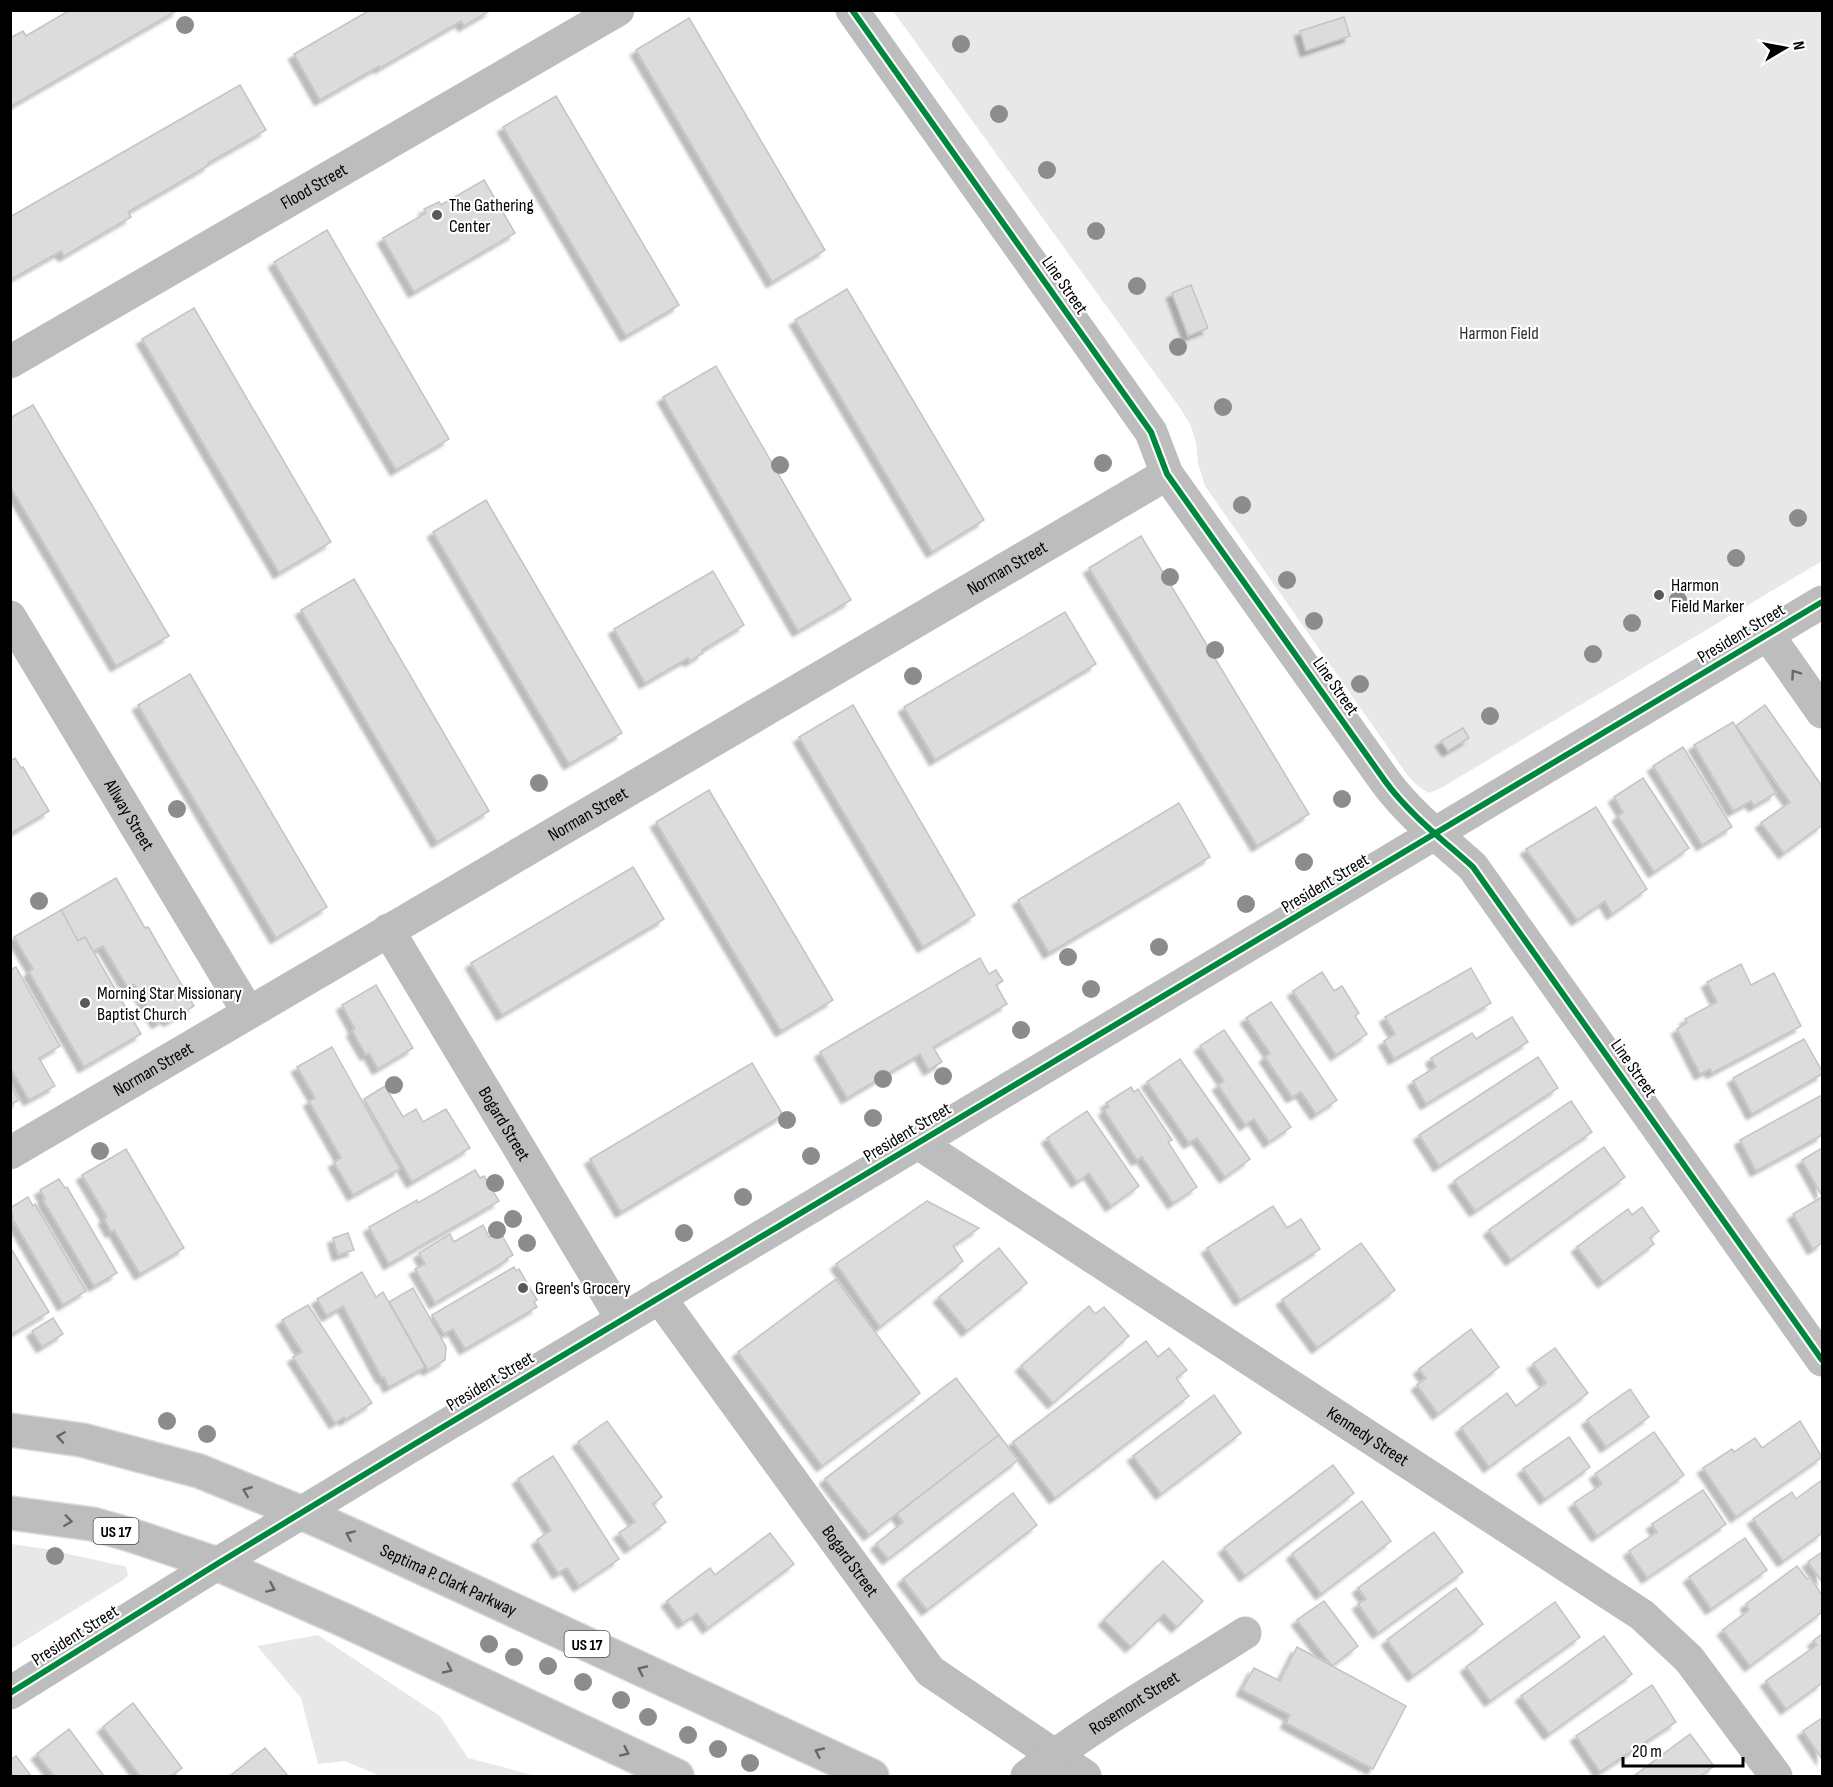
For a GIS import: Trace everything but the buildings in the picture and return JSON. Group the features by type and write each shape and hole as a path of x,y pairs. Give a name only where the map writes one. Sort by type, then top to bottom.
{"main road":[{"name":"Flood Street","path":"10,362 618,10"},
{"name":"Line Street","path":"852,10 1151,432 1167,474 1385,781 1395,794 1473,867 1822,1360"},
{"name":"Norman Street","path":"10,1153 1167,474"},
{"name":"President Street","path":"10,1693 622,1319 1822,602"},
{"name":"Allway Street","path":"10,617 248,1012"},
{"path":"1768,635 1822,712"},
{"name":"Bogard Street","path":"388,930 622,1319"},
{"name":"Kennedy Street","path":"918,1143 1642,1615 1689,1659 1776,1776"},
{"name":"Bogard Street","path":"659,1297 930,1671 1086,1776"},
{"name":"Septima P. Clark Parkway","path":"10,1430 82,1440 199,1471 302,1513 872,1776"},
{"name":"US 17","path":"10,1513 92,1524 131,1534 218,1564 346,1621 677,1776"},
{"name":"Rosemont Street","path":"1027,1776 1054,1755 1245,1633"}],"green space":[{"name":"Harmon Field","path":"893,11 1822,11 1822,561 1429,793 1408,776 1205,486 1198,464 1196,442 1190,424 1180,408"},
{"path":"11,1544 46,1549 123,1566 126,1567 128,1575 11,1649"},
{"path":"318,1635 440,1716 468,1758 536,1776 380,1776 345,1761 318,1764 301,1698 257,1646"}],"cycle path":[{"path":"852,10 1151,432 1167,474 1385,781 1415,816 1473,867 1822,1360"},
{"path":"10,1693 413,1445 1822,602"}],"place":[{"name":"The Gathering Center","path":"437,215"},
{"name":"Harmon Field Marker","path":"1659,595"},
{"name":"Morning Star Missionary Baptist Church","path":"85,1003"},
{"name":"Green's Grocery","path":"523,1288"}]}
